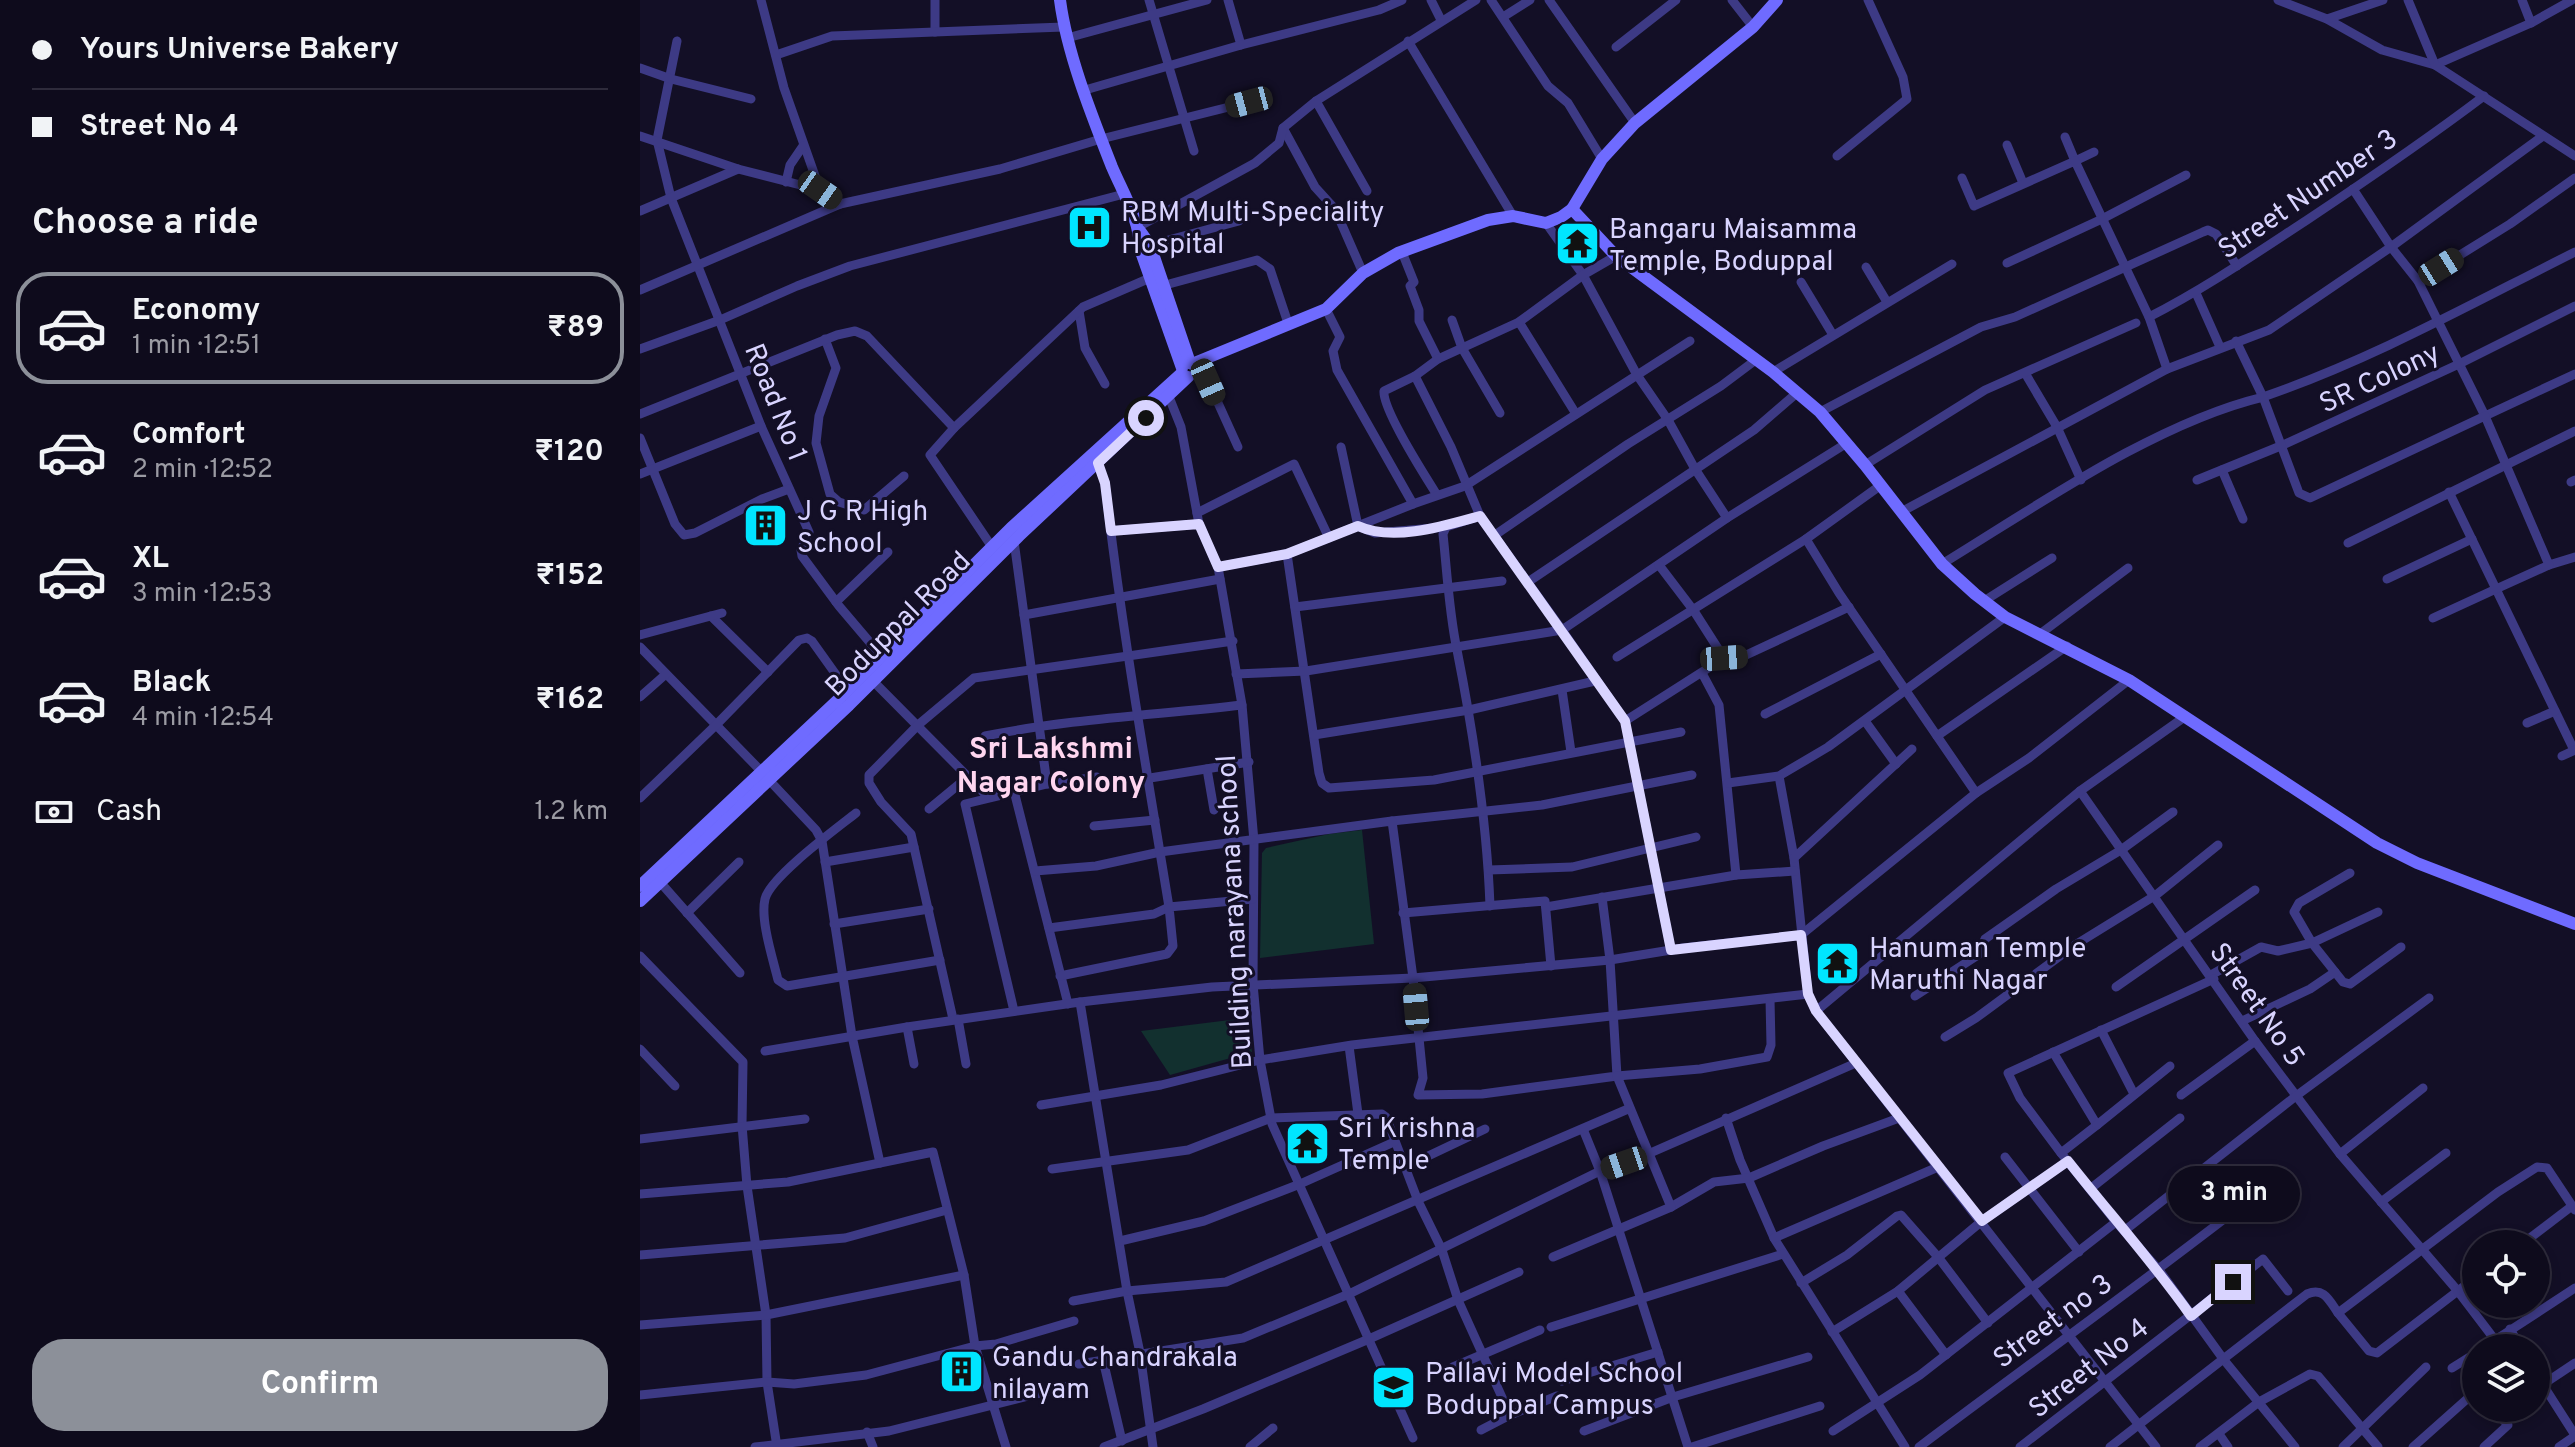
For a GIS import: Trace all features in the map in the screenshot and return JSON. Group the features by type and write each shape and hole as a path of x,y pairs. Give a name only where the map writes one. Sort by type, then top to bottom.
{"street":[{"path":"761,0 803,146 820,190"},
{"path":"935,0 935,32"},
{"path":"1060,0 1065,32 1101,139 1139,229 1150,245 1157,284"},
{"path":"1149,0 1194,151"},
{"path":"776,55 832,36 1065,32 1154,15 1207,0"},
{"path":"1228,0 1241,45"},
{"path":"1085,90 1241,45 1379,10 1402,0"},
{"path":"1431,0 1441,20"},
{"path":"1139,229 1255,163 1279,143 1283,128 1316,101 1476,0"},
{"path":"1491,0 1548,86 1568,103 1602,159"},
{"path":"1503,17 1530,0"},
{"path":"1549,0 1635,123"},
{"path":"1616,47 1676,0"},
{"path":"1732,0 1753,27"},
{"path":"1727,518 1637,375 1583,275 1546,223 1572,209 1602,159 1635,123 1753,27 1777,0"},
{"path":"1837,156 1907,99 1903,77 1868,0"},
{"path":"2278,0 2327,19 2382,50 2435,65 2575,156"},
{"path":"2327,19 2383,0"},
{"path":"2408,0 2435,65"},
{"path":"2522,0 2531,23"},
{"path":"2435,65 2531,23 2572,0"},
{"path":"677,41 671,79 647,139 738,169 820,190 840,204"},
{"path":"1408,41 1513,216"},
{"path":"640,68 751,99"},
{"name":"Street Number 3","path":"2149,317 2196,293 2237,266 2418,146 2484,96"},
{"path":"1316,101 1367,191"},
{"path":"640,290 840,204 1000,169 1101,139 1249,102"},
{"path":"1283,128 1315,187 1335,209 1363,273"},
{"path":"1901,512 2167,369 2269,330 2391,247 2543,136"},
{"path":"2065,137 2149,317 2167,369"},
{"name":"Road No 1","path":"647,139 761,426 809,532 801,550 802,556 886,661"},
{"path":"2007,145 2023,183"},
{"path":"786,182 790,165 803,146"},
{"path":"1962,178 1974,206 2094,152"},
{"path":"640,211 738,169"},
{"path":"2007,263 2102,219 2186,175"},
{"path":"2418,281 2510,224 2575,178"},
{"path":"2353,189 2391,247 2418,281 2485,416 2549,565"},
{"path":"640,349 720,320 850,266 1124,194"},
{"path":"1572,209 1616,256 1757,359 1820,412 1942,564 2005,617 2129,680 2377,843 2417,863 2575,924"},
{"name":"Boduppal Road","path":"640,901 766,776 847,690 886,661 1014,541 1189,368 1326,309 1363,273 1402,252 1488,220 1513,216 1546,223"},
{"path":"1150,245 1239,221"},
{"path":"1139,229 1140,249 1189,368 1238,447"},
{"path":"1820,412 1981,327 2015,317 2208,230 2216,234 2237,266"},
{"path":"1402,252 1414,282 1410,286 1419,310 1419,321 1438,359"},
{"path":"1942,564 2167,432 2303,384 2575,252"},
{"path":"1437,495 1383,396 1389,387 1415,376 1438,359 1519,322 1583,275 1616,256"},
{"path":"992,547 930,455 954,428 1079,311 1110,294 1257,260 1270,269 1288,323"},
{"path":"1773,372 1952,264"},
{"path":"1866,267 1887,302"},
{"path":"1801,282 1833,335"},
{"path":"2196,293 2220,347"},
{"name":"SR Colony","path":"2197,480 2283,445 2459,364 2575,306"},
{"path":"1326,309 1340,337 1333,351 1337,370 1413,504"},
{"path":"1079,311 1085,348 1105,384"},
{"path":"1452,320 1462,348 1500,413"},
{"path":"1519,322 1576,414"},
{"path":"1865,465 1985,390 2136,323"},
{"path":"640,414 825,339 855,331 867,336 954,428"},
{"path":"825,339 836,368 819,416 816,443 830,494 839,502 864,510 904,476"},
{"path":"1218,567 1287,554 1465,486 1690,341"},
{"path":"2236,341 2283,445 2299,493 2310,498 2575,374"},
{"path":"1495,535 1757,359"},
{"name":"Boduppal Road","path":"640,886 873,681 886,661 992,547 1169,397 1189,368"},
{"path":"2025,373 2057,427 2081,480"},
{"path":"1415,376 1451,447 1480,516 1625,721 1671,950"},
{"path":"1528,582 1754,430 1798,392"},
{"name":"Building narayana school","path":"1169,397 1181,427 1199,524 1218,567 1233,641 1249,762 1254,841 1253,984 1260,1060 1271,1118 1413,1438"},
{"path":"640,474 761,426"},
{"path":"2348,543 2575,431"},
{"path":"640,438 675,524 684,535 695,533 789,489"},
{"path":"1236,674 1306,671 1562,630 1727,518 1847,443"},
{"path":"1341,447 1358,526"},
{"path":"1060,976 1167,954 1173,946 1105,483 1095,458"},
{"path":"1197,513 1294,464 1329,538"},
{"path":"2222,470 2243,519"},
{"path":"1617,657 1806,539 1881,485"},
{"path":"2449,492 2574,750 2562,756"},
{"path":"1358,526 1375,533 1446,527 1480,516"},
{"path":"1111,531 1199,524"},
{"path":"1446,527 1443,534 1449,587 1469,710 1489,870 1490,906"},
{"path":"1806,539 1976,793"},
{"path":"2387,579 2472,539"},
{"path":"1014,541 1047,784"},
{"path":"836,602 888,552"},
{"path":"1287,554 1319,773 1322,783 1329,788 1434,780 1681,732"},
{"path":"2433,618 2549,565 2575,557"},
{"path":"1984,601 2052,558"},
{"path":"1659,565 1724,658"},
{"path":"2040,634 2128,568"},
{"path":"1024,615 1220,579"},
{"path":"1295,607 1502,581"},
{"path":"1625,721 1724,658 1744,656 1849,607"},
{"path":"640,635 722,613"},
{"path":"711,616 768,672"},
{"path":"1728,783 1779,776 1828,747 2005,617"},
{"path":"640,798 799,640 807,638 812,641 847,690"},
{"path":"966,1064 911,834 874,791 869,775 918,725 974,678 1233,641"},
{"path":"1937,736 2067,646"},
{"path":"640,647 766,776 816,830 822,841 852,1036 880,1163"},
{"path":"1765,714 1881,654"},
{"path":"1702,673 1719,705 1736,875"},
{"path":"640,697 666,674"},
{"path":"765,1051 1080,1002 1253,984 1413,978 1551,966 1801,935 1976,793 2029,758 2129,680"},
{"path":"873,681 988,797"},
{"path":"1314,735 1469,710 1595,681"},
{"path":"1562,690 1571,752"},
{"path":"985,736 1039,725 1242,705"},
{"path":"2527,723 2555,711"},
{"path":"1816,1011 2080,791 2186,716"},
{"path":"1865,721 1896,764"},
{"path":"1794,858 1912,749"},
{"path":"1150,778 1249,762"},
{"path":"1207,769 1214,810"},
{"path":"1035,871 1096,866 1160,852 1392,821 1542,805 1692,775"},
{"path":"929,809 969,776"},
{"path":"1779,776 1794,858 1808,994 1816,1011 2156,1447"},
{"path":"1014,1011 965,804 1047,784 1097,777"},
{"path":"1014,791 1068,1004"},
{"name":"Street No 5","path":"2080,791 2296,1096 2340,1154 2457,1290 2490,1334"},
{"path":"1915,996 1978,955 1985,939 2173,812"},
{"path":"856,813 791,866 766,895 764,904 771,951 781,984 843,978 940,960"},
{"path":"1094,826 1155,820"},
{"path":"1392,821 1423,1078 1418,1095 1482,1094 1617,1076 1700,1069 1767,1057 1771,1045 1770,999"},
{"path":"1489,870 1572,867 1696,837"},
{"path":"1945,1037 2075,945 2156,895 2218,845"},
{"path":"825,862 914,847"},
{"path":"687,913 739,862"},
{"path":"1546,907 1736,875 1795,871"},
{"path":"2350,873 2295,908 2294,912 2312,943 2343,982 2350,984 2401,947"},
{"path":"660,882 740,973"},
{"path":"2116,987 2255,890"},
{"path":"1602,897 1610,960 1617,1076 1628,1109 1671,1207"},
{"path":"1049,928 1154,914 1169,907 1253,899"},
{"path":"1403,913 1545,901 1551,966"},
{"path":"834,924 929,909"},
{"path":"2295,1447 2224,1360 2159,1270 2065,1157 2020,1098 2008,1073 2212,977 2261,947 2278,951 2312,943 2378,912"},
{"path":"640,956 743,1062 742,1125 747,1186 766,1315 767,1382 777,1446"},
{"path":"2242,1021 2310,989 2335,972"},
{"path":"1041,1105 1161,1085 1260,1060 1349,1046 1808,994"},
{"path":"2124,1231 2296,1096 2429,998"},
{"path":"1080,1002 1153,1447"},
{"path":"907,1027 914,1064"},
{"path":"2101,1030 2134,1094"},
{"path":"2181,1095 2255,1041"},
{"path":"1349,1046 1358,1114"},
{"path":"640,1049 675,1086"},
{"path":"2053,1052 2097,1125"},
{"path":"1079,1364 1243,1338 1349,1294 1600,1171 1648,1154 1856,1063"},
{"path":"1832,1332 1898,1291 1982,1221 2028,1188 2097,1125 2170,1066"},
{"path":"2340,1154 2423,1088"},
{"path":"1073,1301 1127,1291 1226,1282 1628,1109"},
{"path":"1052,1169 1188,1150 1271,1118 1377,1113 1386,1117 1418,1201 1442,1250 1458,1300 1510,1415"},
{"path":"1726,1118 1774,1238 1905,1447"},
{"path":"1553,1257 1671,1207 1714,1182 1749,1178 1899,1118"},
{"path":"2090,1189 2180,1118"},
{"path":"640,1139 805,1119"},
{"path":"1405,1167 1485,1129"},
{"path":"1583,1129 1600,1171 1690,1447 1820,1406"},
{"path":"1120,1241 1204,1221 1300,1184 1394,1142"},
{"path":"640,1194 788,1182 933,1152 964,1275 975,1346 1006,1447"},
{"path":"2381,1202 2446,1153"},
{"path":"2005,1157 2079,1252"},
{"path":"1774,1238 1938,1167"},
{"path":"2338,1313 2498,1192 2542,1167 2550,1172 2573,1208 2542,1230"},
{"name":"Street no 3","path":"1919,1447 2250,1199"},
{"path":"640,1255 845,1238 947,1210"},
{"path":"1801,1283 1847,1255 1897,1216 1906,1218 1988,1323"},
{"path":"1833,1431 1920,1375 2116,1222"},
{"path":"1551,1327 1783,1254"},
{"name":"Street No 4","path":"2020,1447 2263,1259 2288,1291"},
{"path":"1104,1447 1150,1431 1369,1339 1519,1272"},
{"path":"640,1325 766,1315 964,1275"},
{"path":"2110,1447 2307,1294 2315,1291 2324,1294 2369,1351 2377,1353 2462,1287"},
{"path":"2503,1334 2575,1288"},
{"path":"1898,1291 1946,1355"},
{"path":"640,1395 767,1382 794,1384 866,1375 975,1346 996,1344 1074,1321"},
{"path":"2510,1329 2513,1334"},
{"path":"1453,1367 1540,1330"},
{"path":"1562,1381 1658,1352"},
{"path":"1584,1431 1673,1397 1808,1357"},
{"path":"1103,1360 1122,1441"},
{"path":"2452,1368 2462,1362"},
{"path":"2550,1380 2575,1363"},
{"path":"2343,1447 2426,1367"},
{"path":"2200,1447 2259,1402 2310,1374 2318,1376 2378,1447"},
{"path":"755,1447 889,1431 1072,1385"},
{"path":"1481,1430 1557,1396"},
{"path":"2550,1397 2575,1436 2559,1447"},
{"path":"2413,1447 2462,1403"},
{"path":"2484,1447 2508,1425 2505,1422"},
{"path":"1250,1447 1273,1428"},
{"path":"867,1432 873,1447"},
{"path":"2219,1434 2228,1447"}],"green space":[{"path":"1362,830 1374,944 1260,958 1262,853 1266,848"},
{"path":"1246,1018 1252,1052 1170,1075 1141,1031"}],"place":[{"name":"RBM Multi-Speciality Hospital","path":"1090,227"},
{"name":"Bangaru Maisamma Temple, Boduppal","path":"1578,244"},
{"name":"J G R High School","path":"766,526"},
{"name":"Hanuman Temple Maruthi Nagar","path":"1838,963"},
{"name":"Sri Krishna Temple","path":"1307,1143"},
{"name":"Gandu Chandrakala nilayam","path":"961,1372"},
{"name":"Pallavi Model School Boduppal Campus","path":"1394,1388"}],"district":[{"name":"Sri Lakshmi Nagar Colony","path":"1051,765"}],"route":[{"path":"1146,418 1098,463 1105,483 1111,531 1199,524 1218,567 1287,554 1358,526 1375,533 1446,527 1480,516 1625,721 1671,950 1801,935 1808,994 1816,1011 1982,1221 2068,1161 2159,1270 2191,1316 2233,1282"}]}
